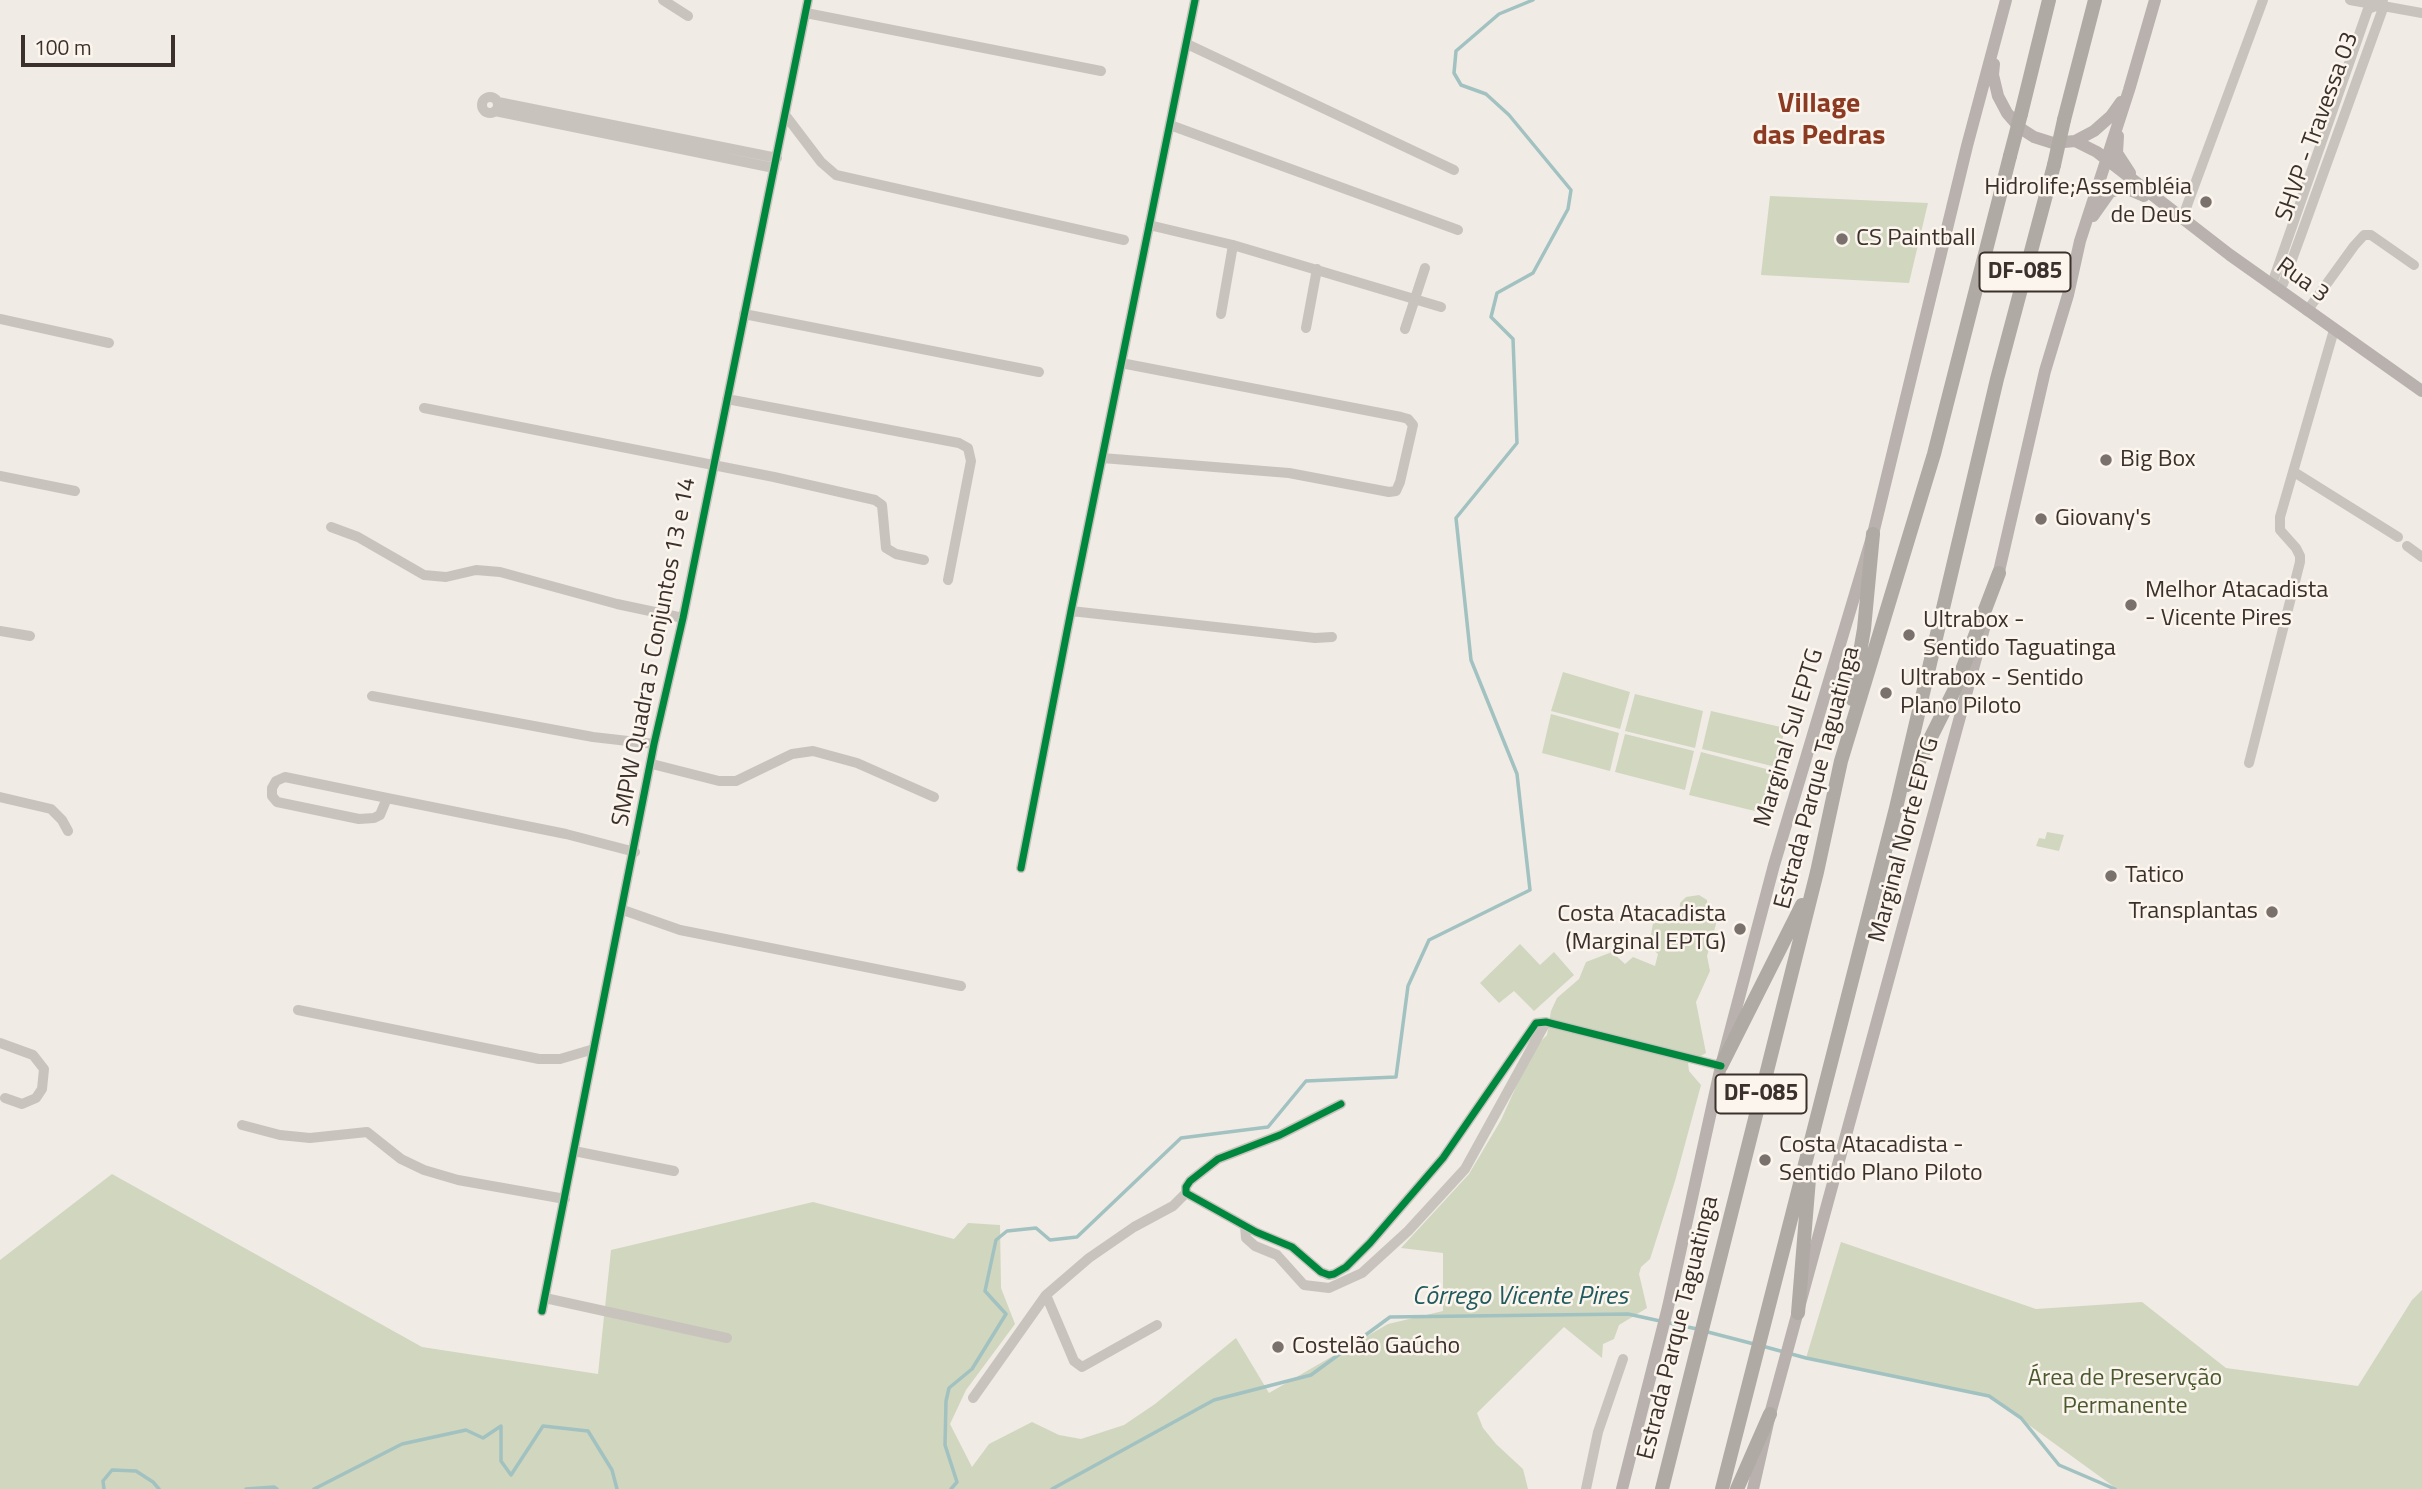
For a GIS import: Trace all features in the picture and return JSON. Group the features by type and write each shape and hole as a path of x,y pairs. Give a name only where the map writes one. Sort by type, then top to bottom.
{"highway":[{"name":"Estrada Parque Taguatinga","path":"1662,1489 1816,872 1841,761 1934,454 2049,0"},
{"name":"DF-085","path":"1722,1489 1896,808 1994,393 2095,0"},
{"path":"1841,761 1864,629 1873,534"},
{"path":"1896,808 1954,691 1999,573"},
{"path":"1721,1066 1794,923 1816,872"},
{"path":"1798,1313 1804,1216 1816,1115"},
{"path":"1737,1489 1770,1414"}],"main road":[{"path":"1996,0 2000,27"},
{"name":"Marginal Sul EPTG","path":"1622,1489 1668,1307 1721,1066 1774,865 1873,534 2006,0"},
{"name":"Marginal Norte EPTG","path":"1753,1489 1770,1414 1999,573 2045,372 2068,295 2080,241 2155,0"},
{"path":"1995,46 1993,75 1998,96 2007,113 2020,128 2053,143 2076,141 2094,131 2111,116 2129,90"},
{"path":"2120,117 2116,147 2121,161 2160,203"},
{"path":"2076,141 2106,159 2160,203"},
{"path":"2080,241 2093,215 2110,192 2130,190 2160,203"},
{"name":"Rua 3","path":"2160,203 2276,289 2422,391"}],"street":[{"path":"663,0 688,16"},
{"name":"SMPW Quadra 5 Conjuntos 13 e 14","path":"542,1311 635,852 654,744 683,618 808,0"},
{"path":"1021,868 1070,611 1195,0"},
{"path":"2182,219 2263,0"},
{"path":"2350,0 2379,2 2422,13"},
{"name":"SHVP - Travessa 03","path":"2276,289 2283,284 2382,11 2379,2"},
{"path":"806,13 1101,71"},
{"path":"1187,44 1454,170"},
{"path":"497,106 775,163"},
{"path":"786,116 821,162 836,175 1124,240"},
{"path":"1170,125 1458,230"},
{"path":"1149,225 1233,245 1441,307"},
{"path":"2307,311 2364,235 2371,234 2414,265"},
{"path":"1221,314 1233,245"},
{"path":"1405,329 1424,268"},
{"path":"1306,328 1317,270"},
{"path":"744,313 1039,372"},
{"path":"0,319 109,343"},
{"path":"2249,763 2300,562 2299,552 2280,530 2280,517 2334,330"},
{"path":"1102,458 1289,473 1389,492 1396,491 1400,482 1413,425 1408,419 1401,417 1121,363"},
{"path":"727,398 959,443 968,448 971,461 948,580"},
{"path":"424,408 875,500 882,505 886,548 896,554 924,561"},
{"path":"2294,472 2398,537"},
{"path":"0,476 75,491"},
{"path":"331,527 358,537 424,575 435,578 476,570 500,572 617,604 683,618"},
{"path":"2407,546 2422,556"},
{"path":"1070,611 1315,639 1332,637"},
{"path":"0,631 30,636"},
{"path":"372,696 580,734 654,744"},
{"path":"652,764 719,781 736,781 792,754 813,751 857,763 934,797"},
{"path":"387,797 380,815 359,819 277,802 272,796 272,789 276,781 285,777 387,797 566,834 635,852"},
{"path":"0,797 51,808 68,831"},
{"path":"623,910 680,930 961,986"},
{"path":"298,1010 539,1059 560,1059 594,1049"},
{"path":"1185,1193 1245,1226 1292,1247 1321,1272 1329,1275 1341,1271 1370,1243 1443,1158 1536,1023 1546,1023 1721,1066"},
{"path":"1245,1226 1246,1238 1277,1255 1304,1285 1329,1288 1362,1273 1408,1231 1465,1169 1546,1023"},
{"path":"0,1044 33,1055 44,1069 42,1089 36,1098 22,1104 5,1098"},
{"path":"973,1398 1046,1295 1089,1258 1134,1227 1173,1206 1185,1193 1189,1181 1218,1159 1280,1135 1340,1104"},
{"path":"242,1125 280,1135 310,1138 367,1132 401,1159 424,1170 458,1180 565,1199"},
{"path":"574,1151 674,1171"},
{"path":"1046,1295 1074,1361 1082,1367 1157,1325"},
{"path":"545,1298 727,1338"},
{"path":"1586,1489 1598,1432 1623,1359"}],"green space":[{"name":"CS Paintball","path":"1770,196 1928,203 1909,283 1761,275"},
{"path":"1563,672 1630,692 1620,729 1551,711"},
{"path":"1635,694 1703,711 1695,748 1625,731"},
{"path":"1711,711 1785,728 1776,767 1702,749"},
{"path":"1551,714 1619,733 1610,771 1542,753"},
{"path":"1625,734 1694,751 1685,790 1615,772"},
{"path":"1701,752 1774,771 1763,813 1689,795"},
{"path":"2047,832 2064,835 2059,851 2036,846 2039,838 2045,839"},
{"path":"1699,895 1707,900 1708,912 1718,917 1707,956 1710,971 1696,1002 1706,1053 1688,1063 1689,1071 1701,1085 1650,1259 1641,1267 1639,1274 1647,1308 1619,1325 1614,1339 1603,1344 1602,1358 1564,1327 1477,1413 1483,1428 1496,1444 1523,1469 1528,1489 0,1489 0,1260 112,1174 422,1347 598,1374 611,1250 813,1202 954,1239 968,1223 1000,1225 1001,1288 1015,1324 966,1390 950,1424 972,1467 989,1444 1032,1422 1059,1435 1081,1439 1124,1425 1155,1404 1236,1338 1269,1393 1388,1324 1443,1311 1443,1253 1401,1248 1469,1174 1501,1120 1533,1049 1547,1035 1551,1011 1557,998 1579,979 1586,962 1612,952 1625,964 1633,957 1655,966 1658,954 1649,946 1653,923 1679,915 1680,903 1686,897"},
{"path":"1520,944 1540,965 1554,952 1574,975 1534,1011 1514,991 1499,1003 1480,983"},
{"name":"Área de Preservção Permanente","path":"1841,1242 2036,1309 2142,1302 2226,1368 2358,1386 2412,1300 2422,1290 2422,1489 2117,1489 1989,1396 1806,1358"}],"waterway":[{"path":"951,1489 957,1482 945,1445 949,1388 972,1369 1006,1314 985,1291 996,1240 1007,1231 1036,1228 1050,1240 1077,1237 1181,1138 1268,1127 1306,1081 1396,1077 1408,986 1429,940 1530,890 1517,774 1471,660 1456,518 1517,443 1513,339 1491,317 1497,293 1533,273 1568,209 1571,190 1509,115 1486,94 1461,85 1454,73 1456,51 1499,14 1533,0"},
{"name":"Córrego Vicente Pires","path":"1052,1489 1214,1400 1311,1375 1390,1317 1628,1314 1697,1329"},
{"name":"Córrego Vicente Pires","path":"1704,1331 1754,1344"},
{"name":"Córrego Vicente Pires","path":"1762,1346 1806,1358 1989,1396 2021,1418 2059,1465 2115,1489"},
{"name":"Córrego Vicente Pires","path":"314,1489 402,1444 466,1430 483,1438 501,1426 501,1461 511,1475 543,1426 588,1431 612,1470 617,1489"},
{"name":"Córrego Vicente Pires","path":"104,1489 103,1481 112,1470 136,1471 159,1489"},
{"name":"Córrego Vicente Pires","path":"246,1489 277,1489"}],"cycle path":[{"path":"542,1311 654,744 683,618 808,0"},
{"path":"1021,868 1195,0"},
{"path":"1341,1104 1280,1135 1218,1159 1190,1181 1186,1193 1256,1232 1292,1247 1321,1272 1334,1274 1346,1267 1370,1243 1443,1158 1536,1023 1546,1022 1721,1066"}],"place":[{"name":"Hidrolife;Assembléia de Deus","path":"2206,202"},
{"name":"CS Paintball","path":"1842,239"},
{"name":"Big Box","path":"2106,460"},
{"name":"Giovany's","path":"2041,519"},
{"name":"Melhor Atacadista - Vicente Pires","path":"2131,605"},
{"name":"Ultrabox - Sentido Taguatinga","path":"1909,635"},
{"name":"Ultrabox - Sentido Plano Piloto","path":"1886,693"},
{"name":"Tatico","path":"2111,876"},
{"name":"Transplantas","path":"2272,912"},
{"name":"Costa Atacadista (Marginal EPTG)","path":"1740,929"},
{"name":"Costa Atacadista - Sentido Plano Piloto","path":"1765,1160"},
{"name":"Costelão Gaúcho","path":"1278,1347"}],"district":[{"name":"Village das Pedras","path":"1819,121"}]}
